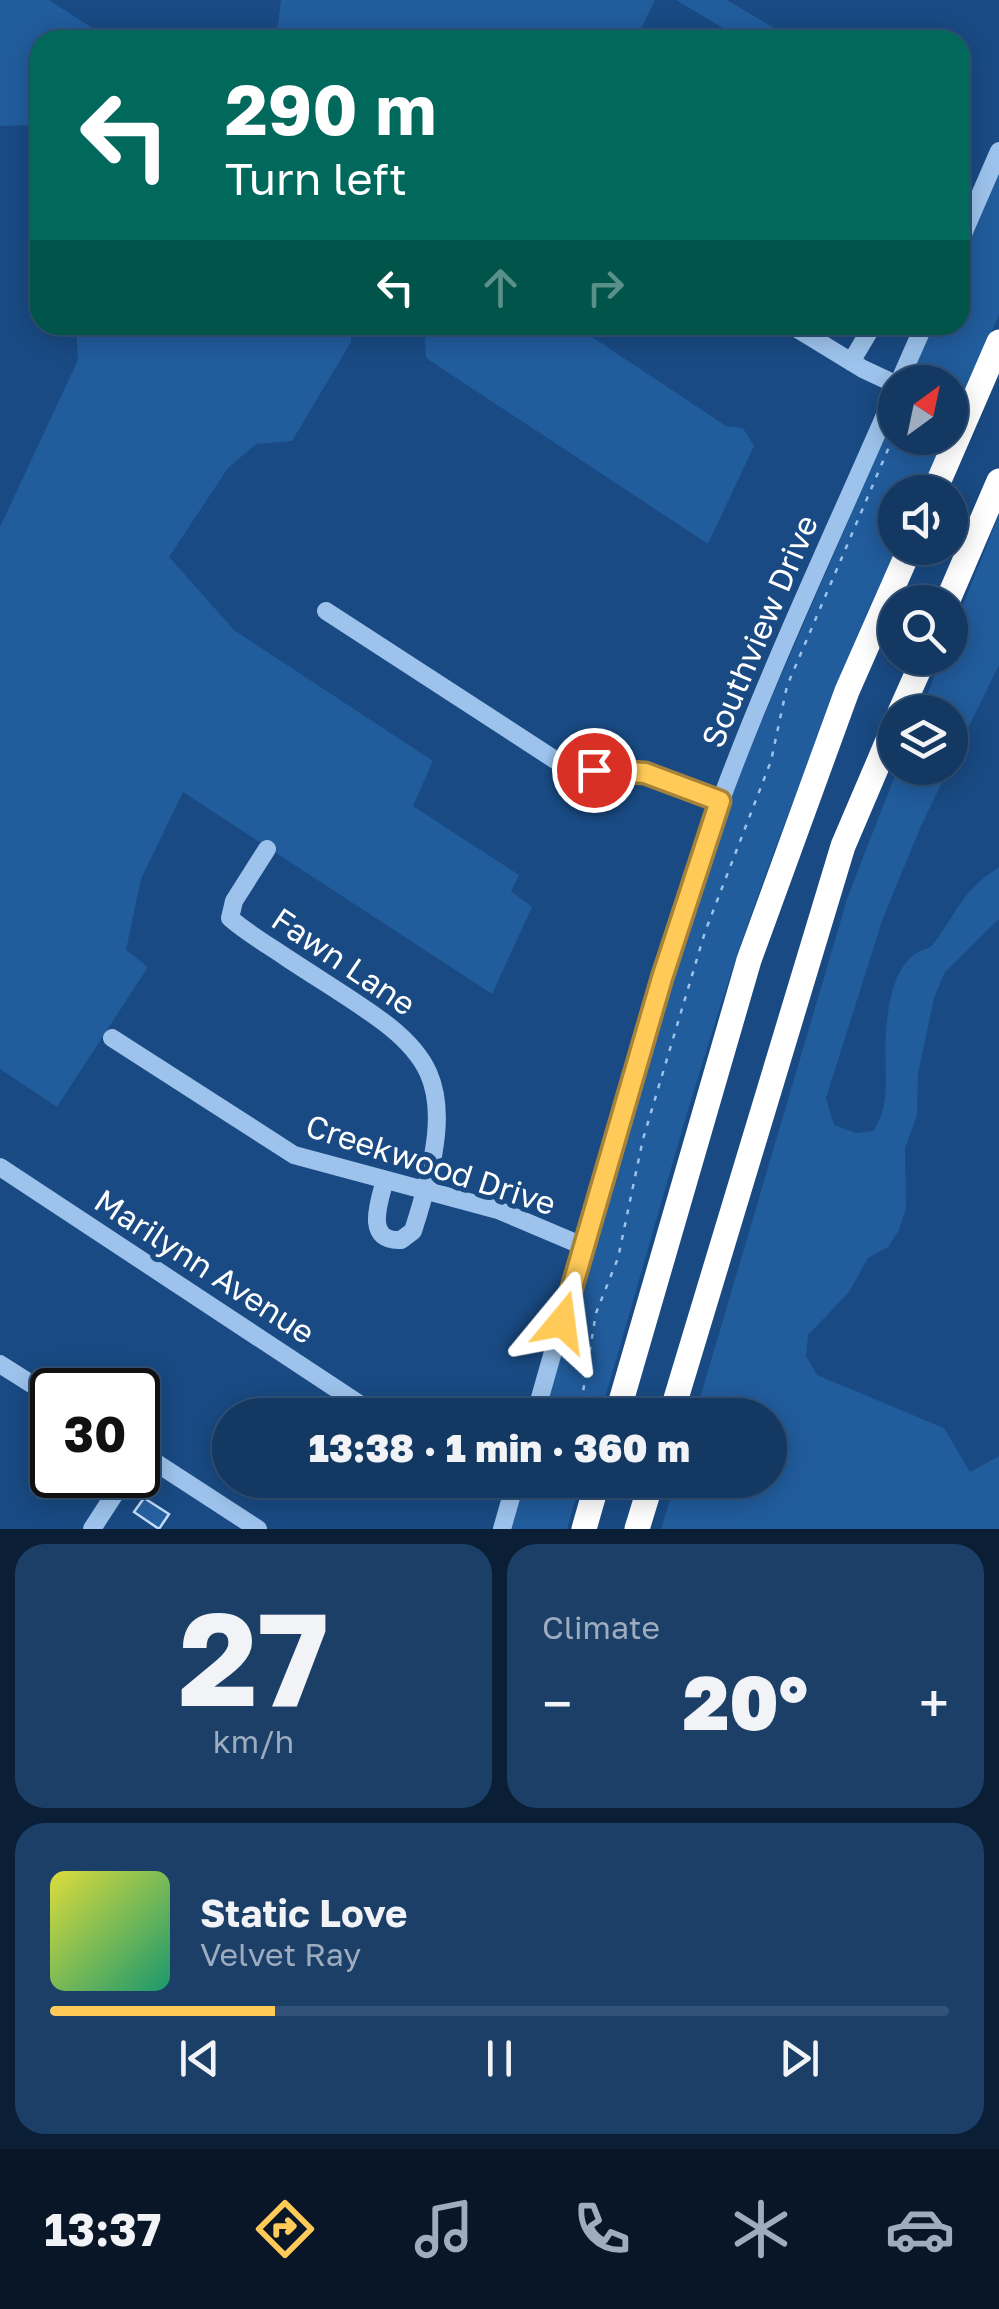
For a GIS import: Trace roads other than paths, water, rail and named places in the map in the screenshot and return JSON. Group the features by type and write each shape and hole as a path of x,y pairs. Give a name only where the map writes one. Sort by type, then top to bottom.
{"highway":[{"path":"941,475 999,342"},
{"path":"954,585 999,481"},
{"path":"622,1398 749,960 847,691 903,565"},
{"path":"676,1398 843,846 878,764"},
{"path":"584,1529 593,1498"},
{"path":"637,1529 646,1498"}],"street":[{"path":"970,218 999,150"},
{"path":"807,335 878,374"},
{"path":"851,362 867,335"},
{"path":"905,365 919,335"},
{"name":"Southview Drive","path":"540,1398 662,978 720,801 878,432"},
{"path":"326,611 586,780 594,770 645,773 720,801"},
{"name":"Fawn Lane","path":"266,850 230,909 230,918 395,1028 414,1046 427,1066 437,1096 438,1130 424,1191"},
{"name":"Creekwood Drive","path":"112,1038 294,1155 498,1210 583,1246"},
{"name":"Marilynn Avenue","path":"0,1167 350,1398"},
{"path":"384,1180 376,1221 384,1237 393,1241 407,1238 413,1231 424,1191"},
{"path":"0,1364 30,1383"},
{"path":"160,1468 258,1529"},
{"path":"92,1529 113,1498"},
{"path":"502,1529 511,1498"}]}
